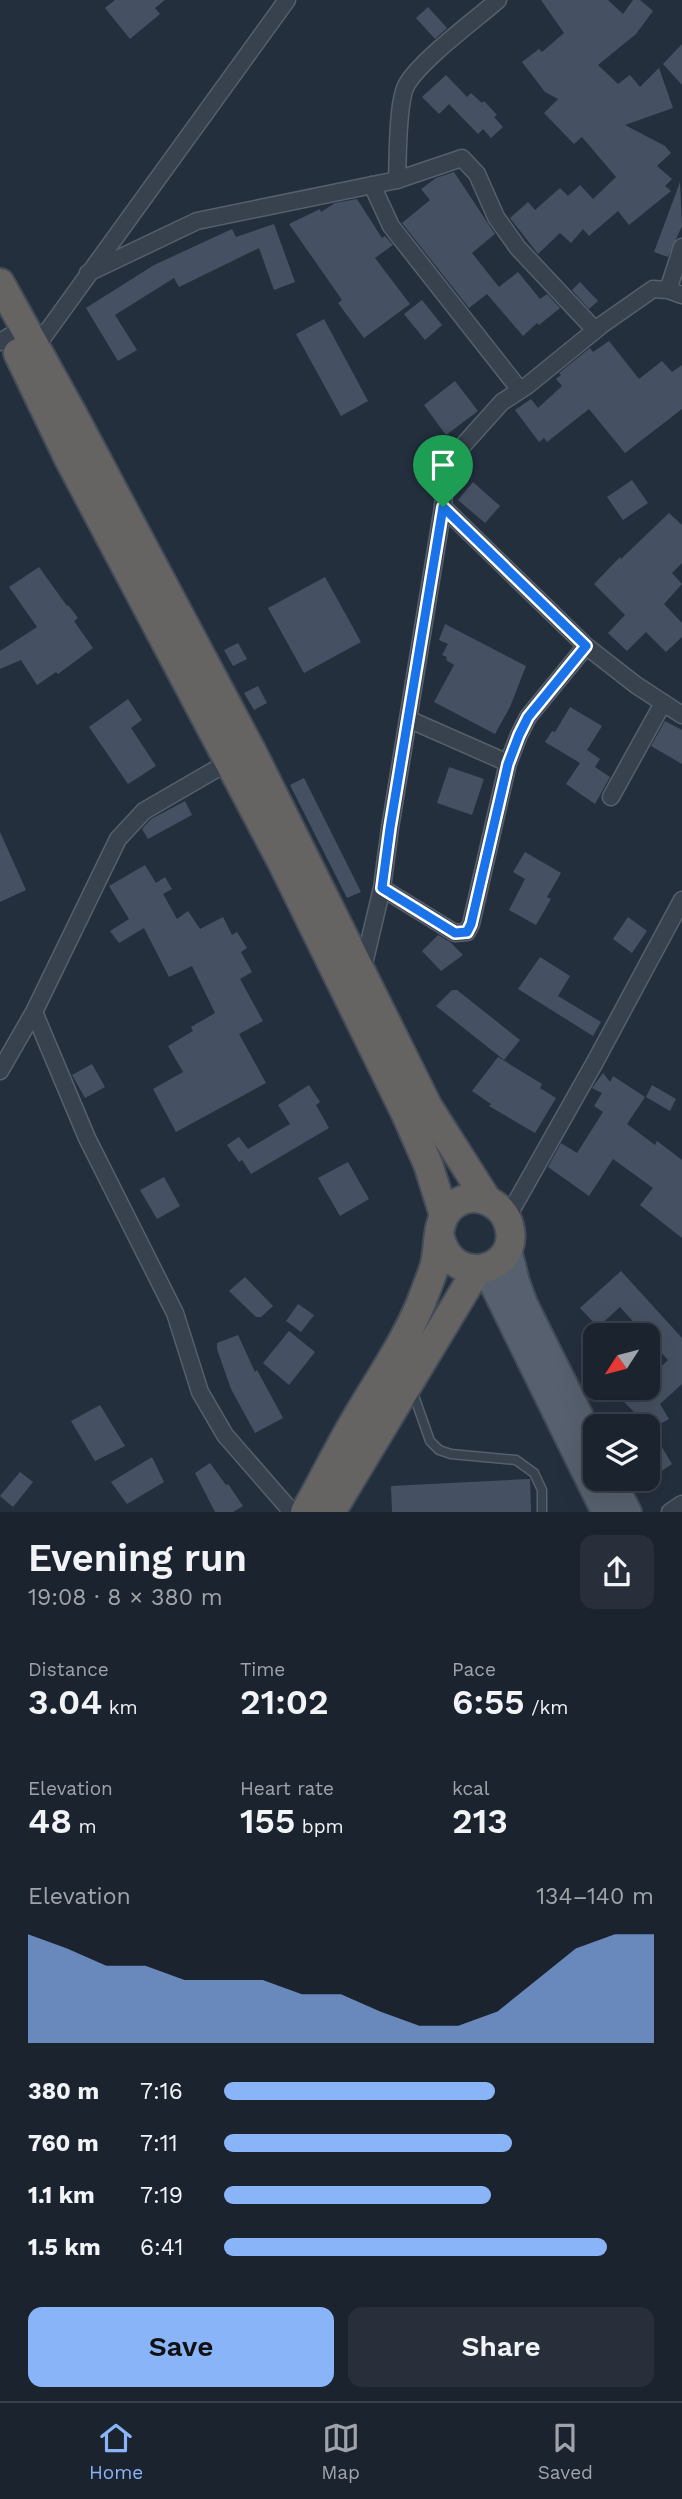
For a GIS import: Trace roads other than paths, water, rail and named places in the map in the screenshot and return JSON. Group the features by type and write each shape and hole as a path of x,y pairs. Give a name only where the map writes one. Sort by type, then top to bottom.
{"highway":[{"path":"0,283 223,695 428,1107 511,1233 508,1249 502,1258 481,1269 410,1380 331,1512"},
{"path":"3,332 230,761 406,1114 428,1164 448,1257 466,1268 481,1269"},
{"path":"305,1512 418,1310 434,1268 442,1227 449,1209 471,1198 497,1209"}],"main road":[{"path":"508,1249 524,1304 583,1423"},
{"path":"481,1269 605,1512"},
{"path":"617,1491 628,1512"}],"street":[{"path":"36,347 287,0"},
{"path":"397,180 406,85 427,61 498,0"},
{"path":"89,273 197,221 397,180 462,158 477,174 496,217 518,248 596,330"},
{"path":"372,185 391,226 520,390"},
{"path":"362,972 382,888 443,507 446,470 458,451 502,402 555,365 596,330 653,289 675,292 682,247"},
{"path":"443,507 586,646 682,715"},
{"path":"382,888 455,933 467,932 508,764 528,717 586,646"},
{"path":"611,797 663,703"},
{"path":"408,719 508,764"},
{"path":"0,1071 34,1012 118,839 144,811 230,761"},
{"path":"497,1209 595,1062 682,900"},
{"path":"34,1012 87,1138 175,1313 200,1392 225,1435 292,1512"},
{"path":"670,1512 682,1504"}],"lane":[{"path":"410,1380 430,1441 439,1450 450,1454 516,1460 534,1473 542,1490 542,1512"}]}
